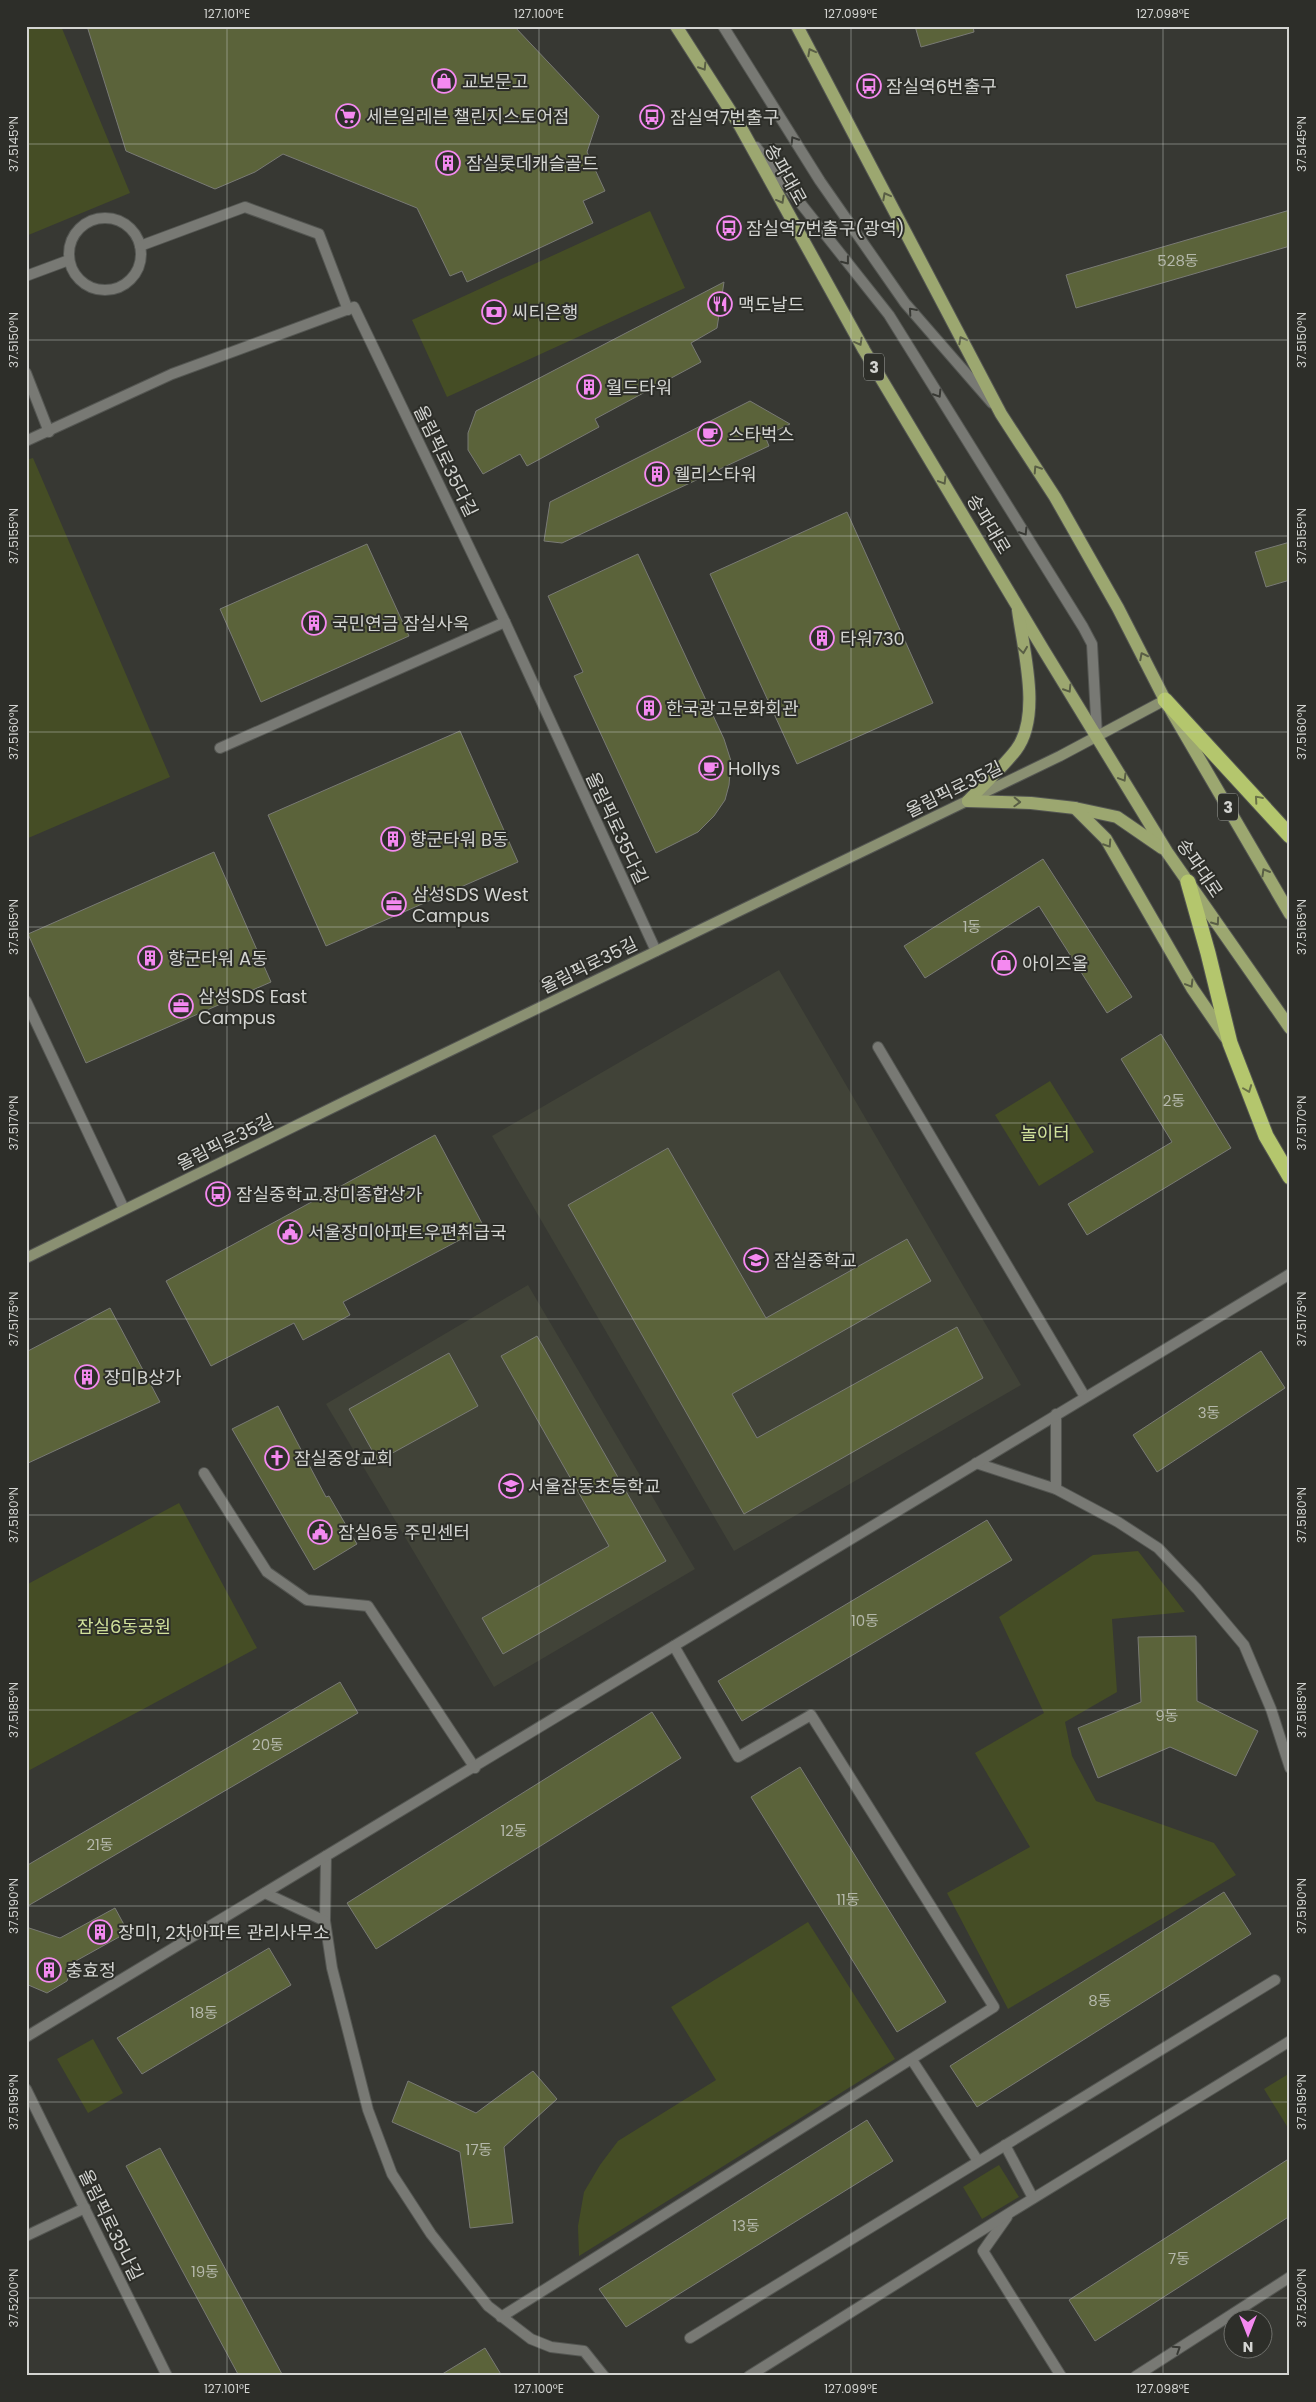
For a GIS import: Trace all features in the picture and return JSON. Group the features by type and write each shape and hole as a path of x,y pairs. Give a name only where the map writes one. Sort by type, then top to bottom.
{"highway":[{"path":"1165,700 1290,836"},
{"path":"1188,882 1230,1043 1266,1136 1290,1177"}],"main road":[{"name":"송파대로","path":"676,26 740,126 864,350 1167,852 1290,1028"},
{"name":"3","path":"797,26 1001,414 1055,497 1118,608 1165,700 1290,914"},
{"path":"968,801 1017,748 1029,722 1030,696 1017,602"},
{"path":"968,801 1031,803 1075,808 1117,818 1167,852"},
{"path":"1075,808 1106,839 1192,988 1230,1043"}],"street":[{"path":"723,26 820,181 905,303 1001,414"},
{"path":"740,126 889,315 1083,627 1092,644 1097,736"},
{"path":"26,442 172,374 348,310 319,234 245,207 140,246"},
{"path":"103,218 116,220 127,225 135,234 140,246 141,258 138,269 132,279 123,286 112,290 100,290 89,287 80,281 72,271 69,260 69,249 73,237 80,227 91,220 103,218"},
{"path":"26,276 69,260"},
{"name":"올림픽로35다길","path":"348,310 354,307 505,622 656,951"},
{"path":"26,373 49,432"},
{"path":"220,748 505,622"},
{"name":"올림픽로35길","path":"26,1258 968,801 1165,700"},
{"path":"26,1001 124,1209"},
{"path":"878,1047 1085,1397"},
{"path":"26,2037 475,1768 1056,1414 1290,1274"},
{"path":"1056,1414 1056,1489"},
{"path":"976,1463 1056,1489 1118,1522 1158,1548 1209,1603 1244,1646 1270,1709 1290,1768"},
{"path":"204,1473 267,1572 307,1600 368,1606 475,1768"},
{"path":"501,2316 994,2007 811,1715 738,1757 674,1646"},
{"path":"326,1856 325,1921 332,1968 368,2110 392,2174 436,2241 476,2292 501,2316 532,2339 551,2348 584,2351 604,2376"},
{"path":"264,1893 325,1921"},
{"path":"690,2338 1275,1980"},
{"path":"749,2376 1033,2198 1290,2042"},
{"path":"912,2060 978,2161"},
{"name":"올림픽로35나길","path":"26,2089 167,2376"},
{"path":"1004,2145 1033,2198"},
{"path":"26,2236 85,2208"},
{"path":"1011,2212 983,2251 1061,2376"},
{"path":"1136,2376 1290,2278"}],"shaded area":[{"name":"잠실중학교","path":"779,970 1021,1385 734,1551 492,1136"},
{"name":"서울잠동초등학교","path":"528,1285 695,1569 494,1687 326,1404"}],"green space":[{"path":"26,26 61,26 130,193 26,236"},
{"path":"650,211 685,288 447,397 412,320"},
{"path":"33,458 170,777 26,839 26,460"},
{"name":"놀이터","path":"1050,1081 1094,1152 1039,1186 995,1115"},
{"name":"잠실6동공원","path":"179,1503 257,1648 26,1772 26,1585"},
{"path":"1138,1551 1185,1612 1112,1619 1117,1692 1065,1722 1072,1756 1096,1801 1214,1843 1236,1875 1008,2009 947,1893 1030,1847 975,1753 1044,1713 999,1617 1093,1555"},
{"path":"808,1922 895,2059 579,2256 578,2226 584,2192 600,2165 618,2141 716,2080 671,2007"},
{"path":"93,2039 123,2093 88,2113 57,2059"},
{"path":"1290,2073 1290,2131 1264,2089"},
{"path":"999,2165 1019,2197 982,2219 963,2187"}],"building":[{"name":"잠실롯데캐슬골드","path":"87,26 514,26 599,116 587,152 605,191 583,201 593,223 467,282 462,271 450,276 417,208 283,154 255,172 215,189 126,151"},
{"path":"915,26 973,26 974,32 921,47"},
{"path":"1290,210 1290,246 1076,308 1066,275"},
{"name":"월드타워","path":"724,282 717,328 691,343 701,362 595,419 599,427 527,466 520,454 483,474 468,450 468,433 476,411"},
{"name":"웰리스타워","path":"750,401 790,424 765,436 769,446 562,543 544,541 550,502"},
{"name":"타워730","path":"847,512 933,703 797,764 710,574"},
{"path":"1290,542 1290,580 1266,587 1255,552"},
{"name":"국민연금 잠실사옥","path":"367,544 409,636 261,702 220,609"},
{"name":"한국광고문화회관","path":"638,554 724,739 731,761 729,785 725,800 714,816 698,832 656,853 574,676 583,672 548,596"},
{"name":"향군타워 B동","path":"460,731 518,862 326,946 268,815"},
{"name":"향군타워 A동","path":"214,852 271,982 86,1063 28,934"},
{"path":"1043,859 1132,997 1107,1013 1039,906 925,978 904,946"},
{"path":"1161,1034 1231,1148 1087,1235 1068,1204 1172,1142 1121,1059"},
{"path":"435,1135 484,1227 343,1302 350,1315 303,1340 294,1323 211,1366 166,1281"},
{"path":"668,1148 766,1318 907,1239 931,1281 732,1394 757,1438 957,1327 983,1378 744,1514 568,1205"},
{"name":"장미B상가","path":"110,1308 160,1402 26,1464 26,1352"},
{"path":"537,1336 666,1561 503,1654 482,1618 609,1546 501,1356"},
{"path":"1261,1351 1285,1388 1157,1472 1133,1435"},
{"path":"449,1353 478,1406 378,1461 349,1409"},
{"path":"278,1406 326,1497 329,1496 357,1544 314,1570 232,1429"},
{"path":"987,1520 1012,1560 742,1721 718,1681"},
{"path":"1196,1636 1197,1701 1258,1731 1236,1776 1170,1747 1098,1778 1078,1728 1141,1702 1138,1637"},
{"path":"340,1682 358,1713 26,1907 26,1866"},
{"path":"652,1712 681,1758 376,1949 347,1903"},
{"path":"800,1767 946,2002 897,2032 751,1797"},
{"path":"1224,1892 1251,1934 977,2107 950,2066"},
{"path":"115,1908 128,1932 74,1962 67,1981 47,1993 26,1984 26,1927 60,1938"},
{"path":"269,1948 291,1985 142,2074 117,2038"},
{"path":"533,2071 557,2099 504,2147 513,2223 470,2228 460,2152 392,2122 408,2081 476,2113"},
{"path":"867,2120 893,2161 626,2327 599,2289"},
{"path":"160,2148 283,2376 239,2376 126,2166"},
{"path":"1290,2158 1290,2216 1095,2341 1069,2300"},
{"path":"485,2348 502,2376 439,2376"}],"place":[{"name":"교보문고","path":"444,81"},
{"name":"잠실역6번출구","path":"869,86"},
{"name":"세븐일레븐 챌린지스토어점","path":"348,116"},
{"name":"잠실역7번출구","path":"652,117"},
{"name":"잠실롯데캐슬골드","path":"448,163"},
{"name":"잠실역7번출구(광역)","path":"729,228"},
{"name":"맥도날드","path":"720,304"},
{"name":"씨티은행","path":"494,312"},
{"name":"월드타워","path":"589,387"},
{"name":"스타벅스","path":"710,434"},
{"name":"웰리스타워","path":"657,474"},
{"name":"국민연금 잠실사옥","path":"314,623"},
{"name":"타워730","path":"822,638"},
{"name":"한국광고문화회관","path":"649,708"},
{"name":"Hollys","path":"711,768"},
{"name":"향군타워 B동","path":"393,839"},
{"name":"삼성SDS West Campus","path":"394,904"},
{"name":"향군타워 A동","path":"150,958"},
{"name":"아이즈올","path":"1004,963"},
{"name":"삼성SDS East Campus","path":"181,1006"},
{"name":"잠실중학교.장미종합상가","path":"218,1194"},
{"name":"서울장미아파트우편취급국","path":"290,1232"},
{"name":"잠실중학교","path":"756,1260"},
{"name":"장미B상가","path":"87,1377"},
{"name":"잠실중앙교회","path":"277,1458"},
{"name":"서울잠동초등학교","path":"511,1486"},
{"name":"잠실6동 주민센터","path":"320,1532"},
{"name":"장미1, 2차아파트 관리사무소","path":"100,1932"},
{"name":"충효정","path":"49,1970"}]}
